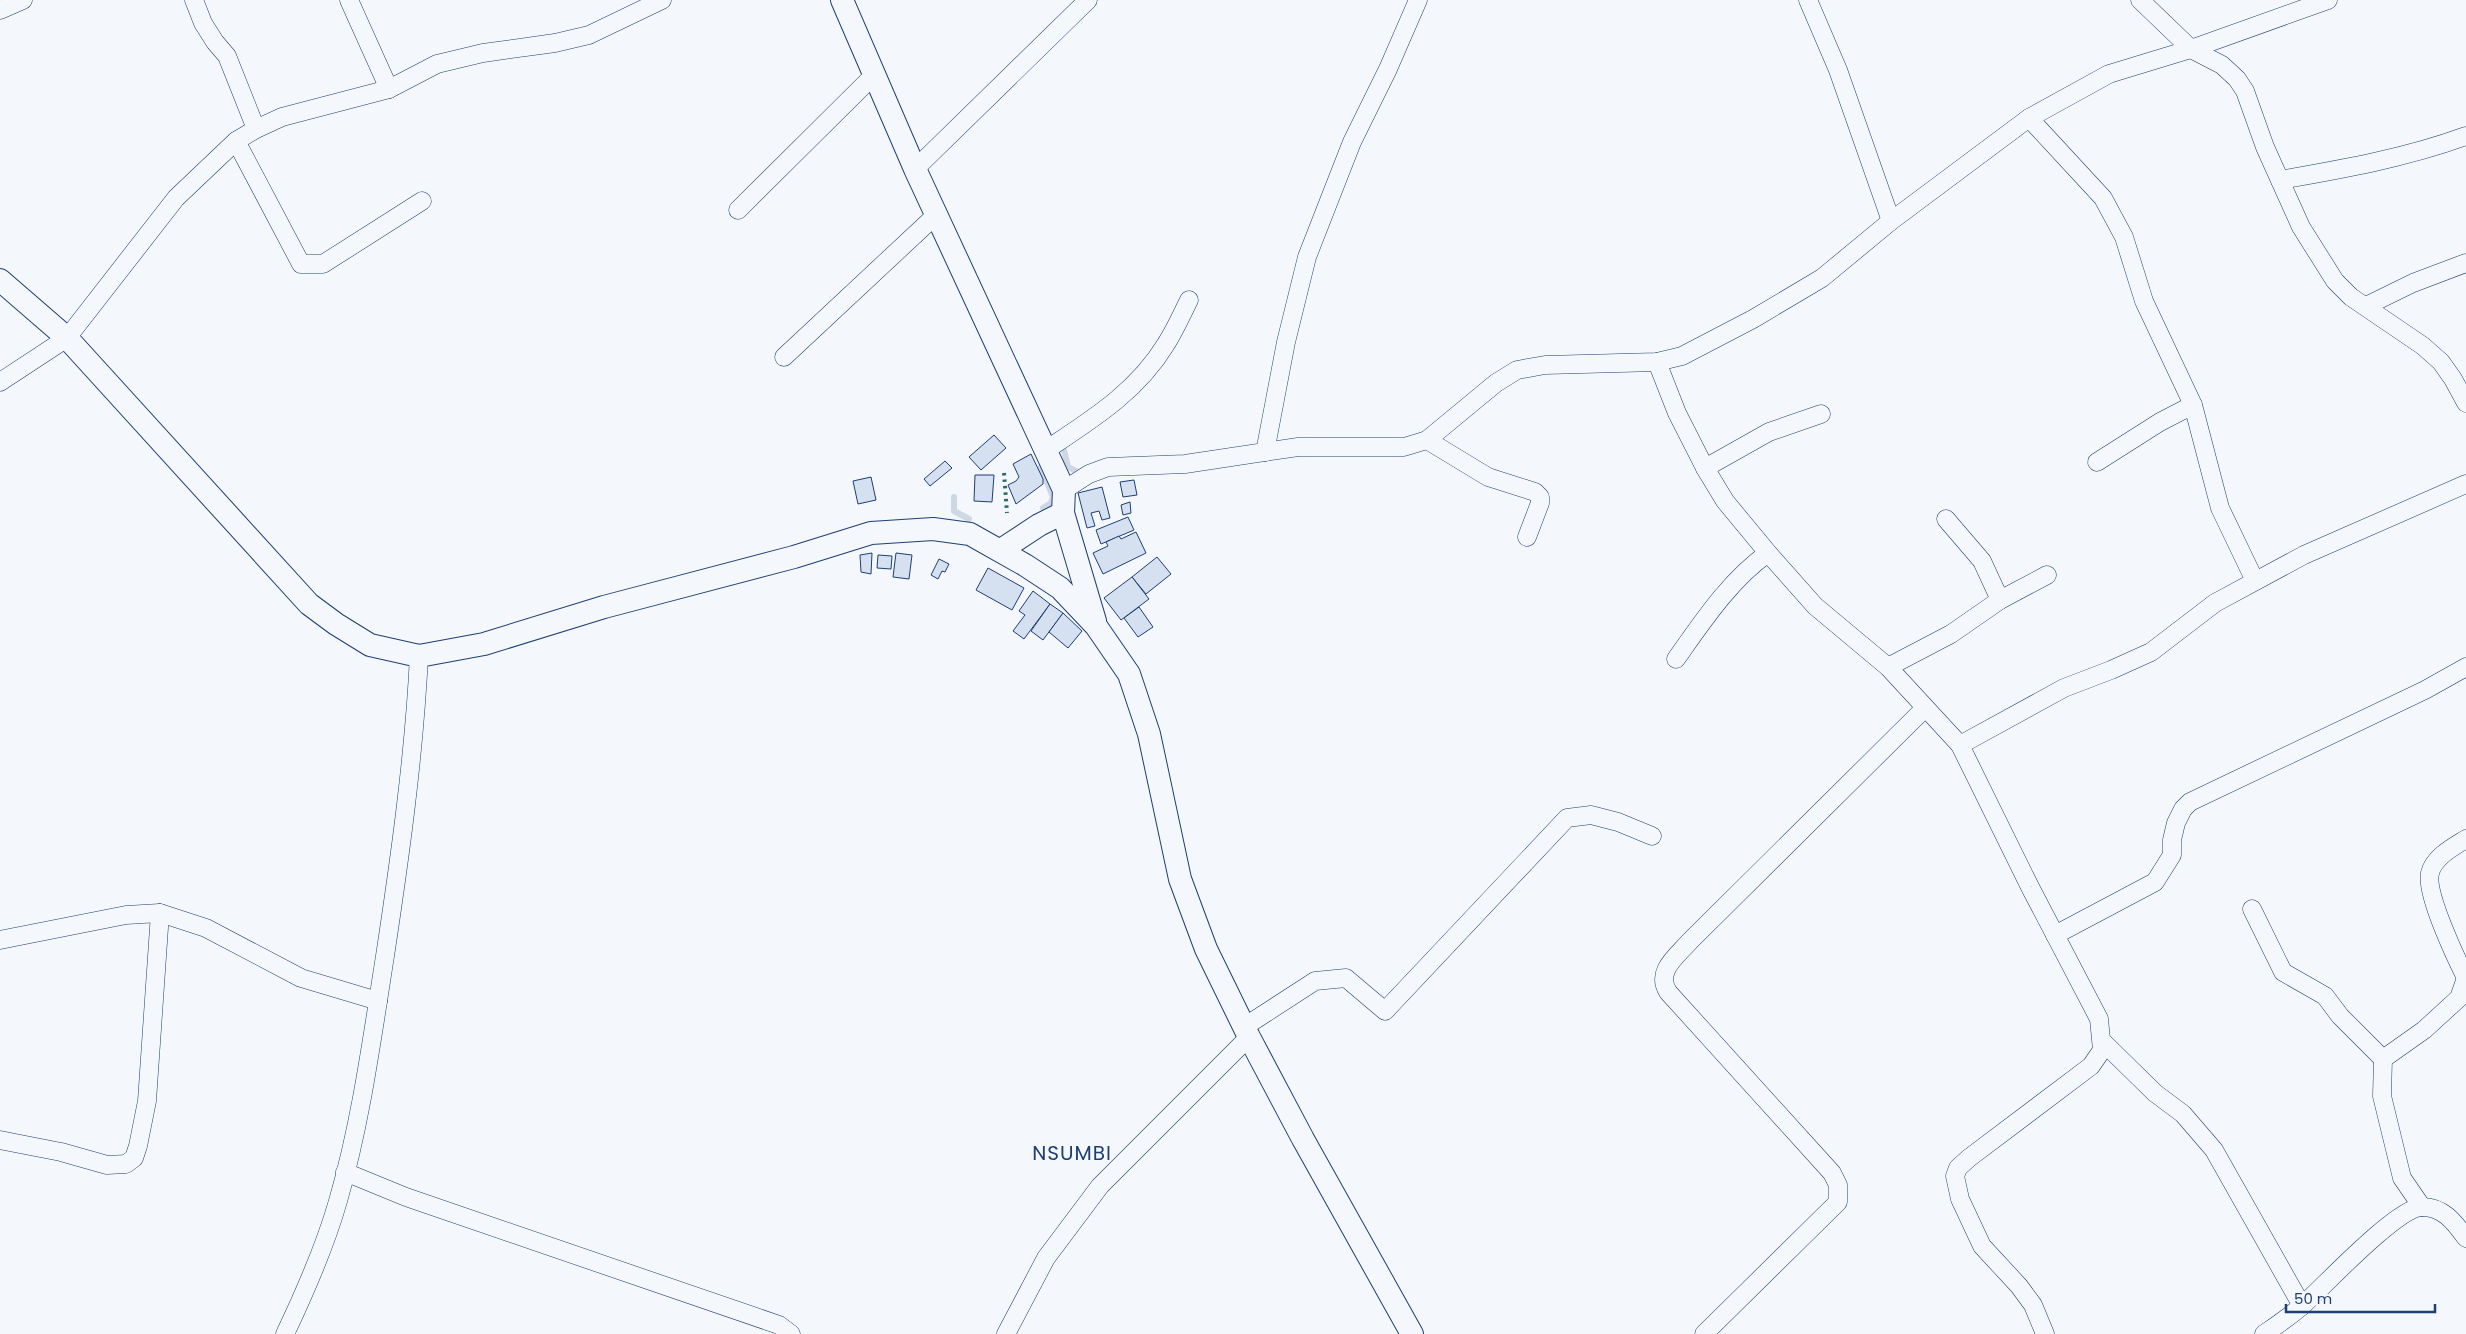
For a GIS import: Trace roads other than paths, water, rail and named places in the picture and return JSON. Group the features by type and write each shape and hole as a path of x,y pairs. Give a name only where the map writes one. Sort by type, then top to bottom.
{"street":[{"path":"0,10 23,0"},
{"path":"194,0 203,24 214,42 227,56 256,129"},
{"path":"349,0 389,89"},
{"path":"0,382 67,338 176,198 236,141 256,129 282,117 389,89 437,64 483,53 555,43 589,35 662,0"},
{"path":"842,0 915,169 1064,490 1063,513 1096,626"},
{"path":"915,169 1088,0"},
{"path":"1266,452 1286,342 1307,257 1352,142 1388,69 1418,0"},
{"path":"1808,0 1838,70 1891,221"},
{"path":"2140,0 2191,49 2222,65 2237,78 2245,91 2280,180 2301,227 2335,281 2351,297 2423,346 2441,362 2454,379 2466,403"},
{"path":"1064,490 1089,474 1108,467 1185,464 1298,447 1404,447 1427,440 1496,383 1517,370 1545,365 1656,362 1682,356 1753,319 1815,282 1891,221 2029,118 2109,74 2191,49 2328,0"},
{"path":"738,210 874,75"},
{"path":"2029,118 2103,198 2124,237 2144,301 2193,405 2220,508 2255,582"},
{"path":"2280,180 2358,166 2444,144 2466,136"},
{"path":"236,141 301,264 323,264 422,201"},
{"path":"784,357 936,215"},
{"path":"2366,306 2413,283 2466,263"},
{"path":"0,280 67,338 308,604 370,645 419,656 484,644 604,607 794,557 871,533 933,529 970,534 1001,550 1060,588 1096,626 1129,674 1149,734 1180,879 1206,949 1246,1032 1412,1334"},
{"path":"1046,450 1112,406 1142,376 1166,345 1189,300"},
{"path":"1656,362 1677,413 1705,468 1725,500 1768,553 1815,606 1888,667 1960,745 2099,1019 2102,1050 2091,1066 1969,1158 1958,1168 1955,1176 1960,1198 1982,1246 2019,1286 2032,1305 2046,1334"},
{"path":"2097,462 2160,422 2193,405"},
{"path":"1705,468 1769,432 1821,414"},
{"path":"1427,440 1488,477 1535,492 1540,497 1540,503 1527,537"},
{"path":"1960,745 2064,688 2112,670 2151,652 2214,603 2304,555 2466,484"},
{"path":"1001,550 1039,525 1063,513"},
{"path":"1946,519 1982,561 2000,600"},
{"path":"1676,658 1702,622 1748,567 1768,553"},
{"path":"1888,667 1951,634 2000,600 2047,574"},
{"path":"285,1334 304,1294 338,1201 365,1082 378,1001 415,728 419,656"},
{"path":"2055,935 2156,882 2172,855 2172,840 2176,823 2183,809 2190,802 2425,690 2466,667"},
{"path":"1704,1334 1838,1202 1840,1194 1832,1173 1668,992 1663,984 1664,971 1690,941 1925,708"},
{"path":"1006,1334 1046,1258 1100,1186 1246,1032 1315,980 1346,978 1385,1011 1567,818 1591,815 1618,822 1652,836"},
{"path":"2383,1060 2424,1030 2459,998 2466,978 2451,946 2429,886 2430,872 2437,859 2466,839"},
{"path":"2252,909 2283,972 2325,996 2340,1016 2383,1060 2382,1096 2402,1178 2422,1207"},
{"path":"0,940 126,914 160,913 206,928 301,978 378,1001"},
{"path":"0,1140 61,1152 107,1165 126,1164 134,1158 147,1102 160,913"},
{"path":"2102,1041 2155,1093 2183,1114 2214,1150 2302,1306"},
{"path":"344,1172 406,1196 779,1324 791,1334"},
{"path":"2264,1334 2302,1306 2363,1247 2410,1210 2422,1207 2436,1209 2451,1218 2466,1238"}],"waterway":[{"path":"1064,450 1068,467 1078,472 1084,470"},
{"path":"1041,467 1053,497 1051,503 1043,508"},
{"path":"954,497 954,511 969,519"}],"district":[{"name":"NSUMBI","path":"1072,1153"}]}
